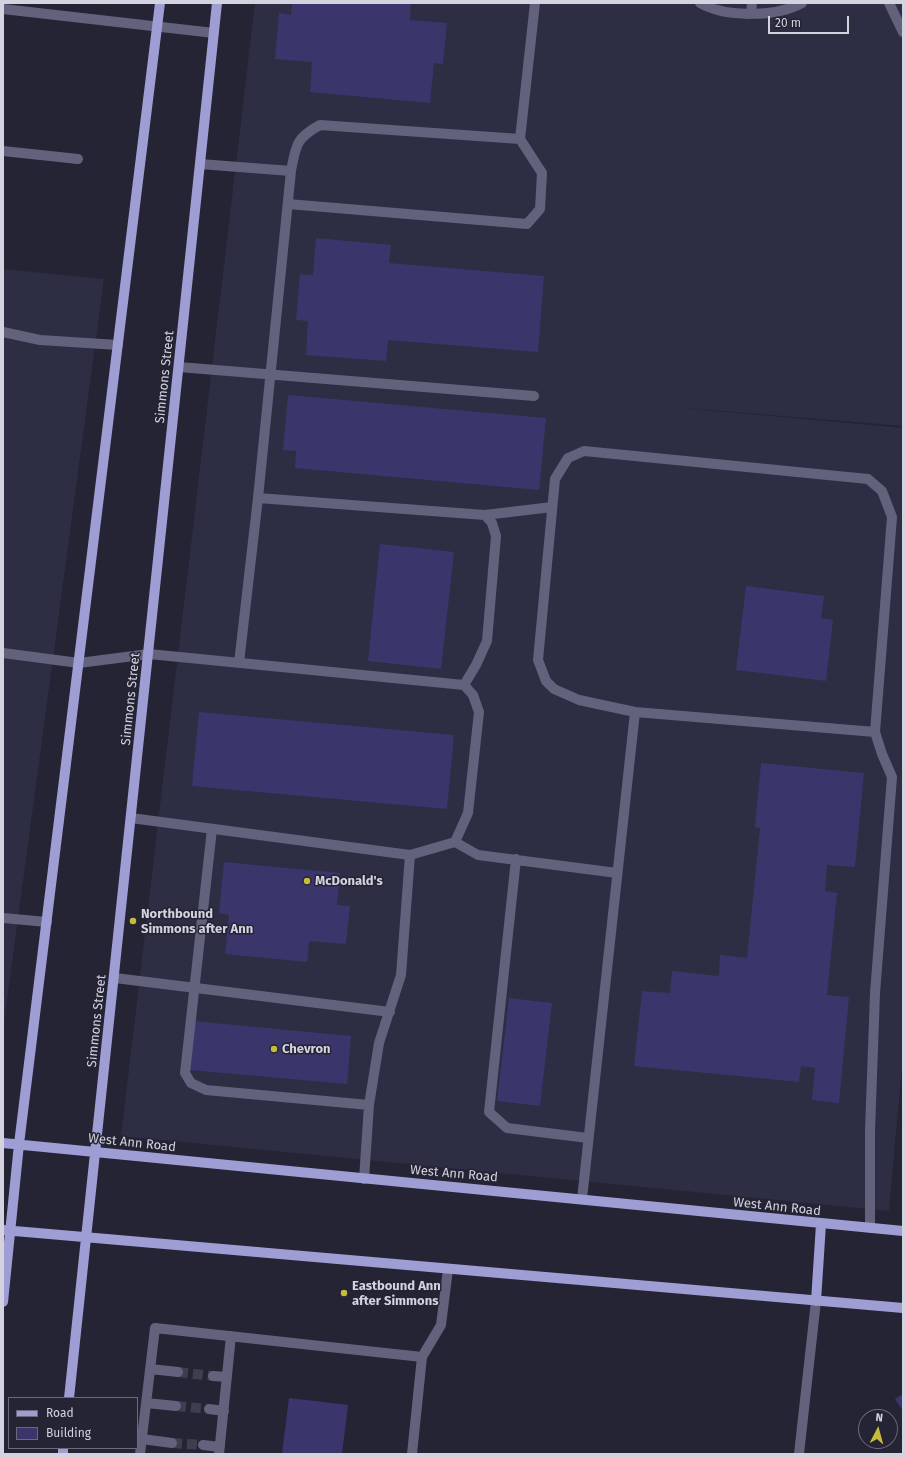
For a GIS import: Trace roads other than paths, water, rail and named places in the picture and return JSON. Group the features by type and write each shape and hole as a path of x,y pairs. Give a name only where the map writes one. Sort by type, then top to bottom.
{"main road":[{"path":"3,1302 6,1231 19,1144 80,663 160,3"},
{"name":"Simmons Street","path":"69,1397 115,978 217,3"},
{"name":"West Ann Road","path":"3,1143 903,1231"},
{"path":"816,1301 821,1224"},
{"path":"6,1231 903,1308"}],"street":[{"path":"288,204 527,224 540,209 542,173 520,139 535,3"},
{"path":"700,3 709,8 752,8 765,14 795,7 802,3"},
{"path":"889,3 903,32"},
{"path":"3,9 214,34"},
{"path":"239,663 258,498 291,171 295,147 305,133 320,125 520,139"},
{"path":"3,151 78,159"},
{"path":"200,164 291,171"},
{"path":"3,332 40,340 118,345"},
{"path":"179,367 534,396"},
{"path":"870,1228 870,1131 875,1000 892,777 882,754 875,732 892,517 882,491 868,480 584,450 568,458 555,479 538,660 546,681 554,689 579,700 635,712 875,732"},
{"path":"258,498 485,515 552,507"},
{"path":"464,686 487,641 496,536 492,523 485,515"},
{"path":"3,653 80,663 149,654 464,686 473,695 479,712 468,813 455,842"},
{"path":"582,1200 635,712"},
{"path":"131,818 410,855 455,842 478,854 617,873"},
{"path":"212,829 185,1073 191,1083 206,1090 369,1106"},
{"path":"364,1179 369,1106 379,1043 401,975 410,855"},
{"path":"516,860 489,1112 507,1128 588,1138"},
{"path":"3,918 47,922"},
{"path":"115,978 390,1012"},
{"path":"412,1454 422,1357 441,1325 448,1269"},
{"path":"799,1454 816,1301"},
{"path":"140,1454 155,1328 422,1357"},
{"path":"203,1446 219,1450 231,1336"},
{"path":"150,1369 178,1372"},
{"path":"213,1376 227,1377"},
{"path":"146,1403 176,1406"},
{"path":"209,1409 224,1411"},
{"path":"142,1440 172,1443"}],"tunnel":[{"path":"178,1372 213,1376"},
{"path":"176,1406 209,1409"},
{"path":"172,1443 203,1445"}],"place":[{"name":"McDonald's","path":"307,881"},
{"name":"Northbound Simmons after Ann","path":"133,921"},
{"name":"Chevron","path":"274,1049"},
{"name":"Eastbound Ann after Simmons","path":"344,1293"}]}
